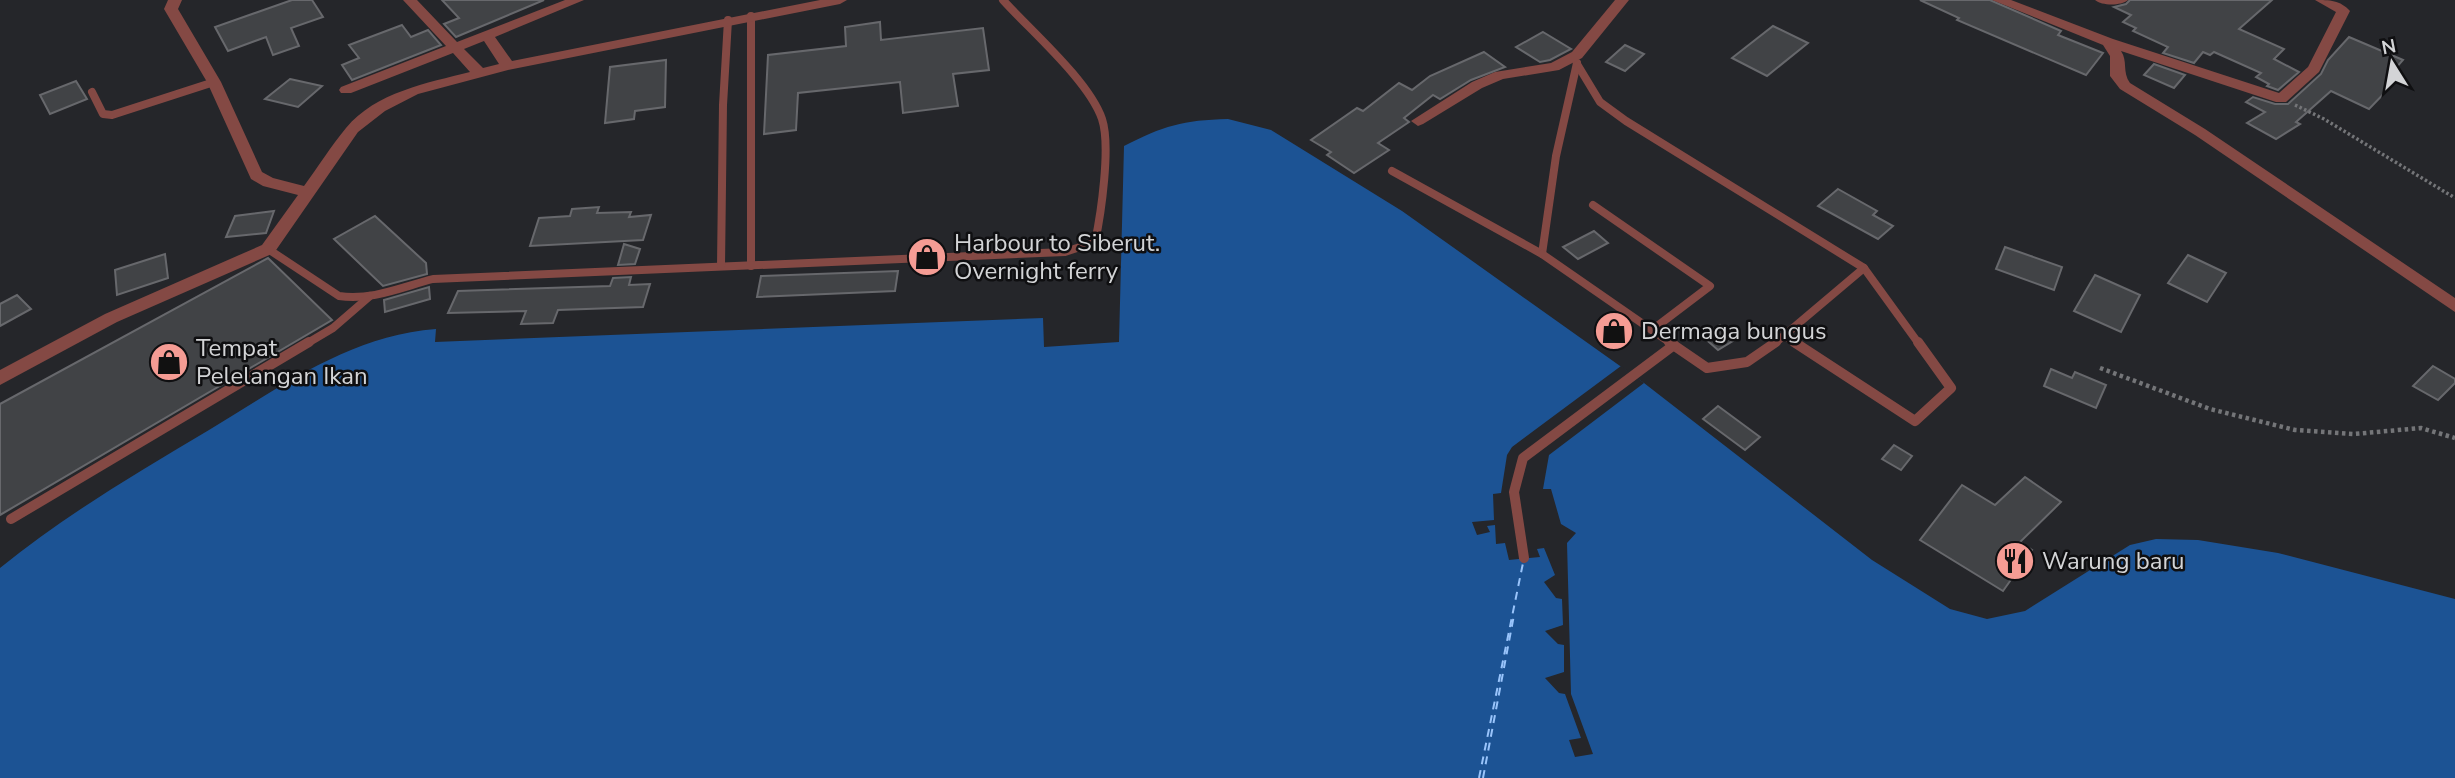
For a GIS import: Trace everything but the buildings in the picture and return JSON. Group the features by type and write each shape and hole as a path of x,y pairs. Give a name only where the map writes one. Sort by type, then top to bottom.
{"street":[{"path":"175,0 171,9 214,82 256,175 268,182 306,192"},
{"path":"410,0 480,74"},
{"path":"346,90 577,0"},
{"path":"0,378 111,318 268,248 352,129 380,108 413,91 508,66 839,0"},
{"path":"1418,121 1500,75 1577,60 1622,0"},
{"path":"1999,0 2108,42 2281,99 2314,69 2343,11 2322,0"},
{"path":"2102,0 2121,0"},
{"path":"487,35 508,66"},
{"path":"2108,42 2117,56 2116,76 2125,86 2200,132 2455,306"}],"lane":[{"path":"268,248 339,296 353,298 371,296 433,279 1065,252 1095,242 1100,218 1102,120 1082,88 1003,0"},
{"path":"751,16 751,266"},
{"path":"721,266 723,106 728,20"},
{"path":"1542,254 1556,156 1577,60"},
{"path":"1577,60 1600,102 1626,121 1864,268 1951,388 1915,421 1785,336"},
{"path":"92,92 103,114 112,115 214,82"},
{"path":"1392,171 1542,254 1707,368 1747,362 1785,336 1864,268"},
{"path":"1592,205 1710,286 1652,330"},
{"path":"10,519 333,328 371,296"},
{"path":"1524,558 1514,492 1523,458 1674,345"}],"path":[{"path":"2281,99 2324,118 2455,198"},
{"path":"2100,368 2210,409 2295,430 2354,434 2421,428 2455,438"}],"water":[{"path":"1228,119 1271,130 1402,211 1644,383 1872,560 1950,609 1987,619 2025,611 2130,545 2156,539 2198,540 2278,553 2455,599 2455,778 0,778 0,568 102,495 317,366 374,342 436,329 435,342 1043,318 1044,347 1119,342 1124,146 1174,125"}],"pier":[{"path":"1621,366 1644,383 1549,455 1543,489 1551,489 1561,524 1576,533 1567,543 1571,694 1593,754 1575,757 1569,740 1581,738 1565,694 1559,693 1545,678 1564,672 1564,645 1558,644 1545,631 1563,625 1562,599 1556,598 1544,582 1555,575 1544,548 1537,549 1540,557 1509,560 1505,543 1496,544 1495,525 1487,526 1490,532 1477,535 1472,522 1494,520 1493,494 1501,493 1507,455 1512,447"}],"ferry route":[{"path":"1479,778 1523,563"},
{"path":"1483,778 1514,615"}],"place":[{"name":"Harbour to Siberut. Overnight ferry","path":"927,257"},
{"name":"Dermaga bungus","path":"1614,331"},
{"name":"Tempat Pelelangan Ikan","path":"169,362"},
{"name":"Warung baru","path":"2015,561"}]}
